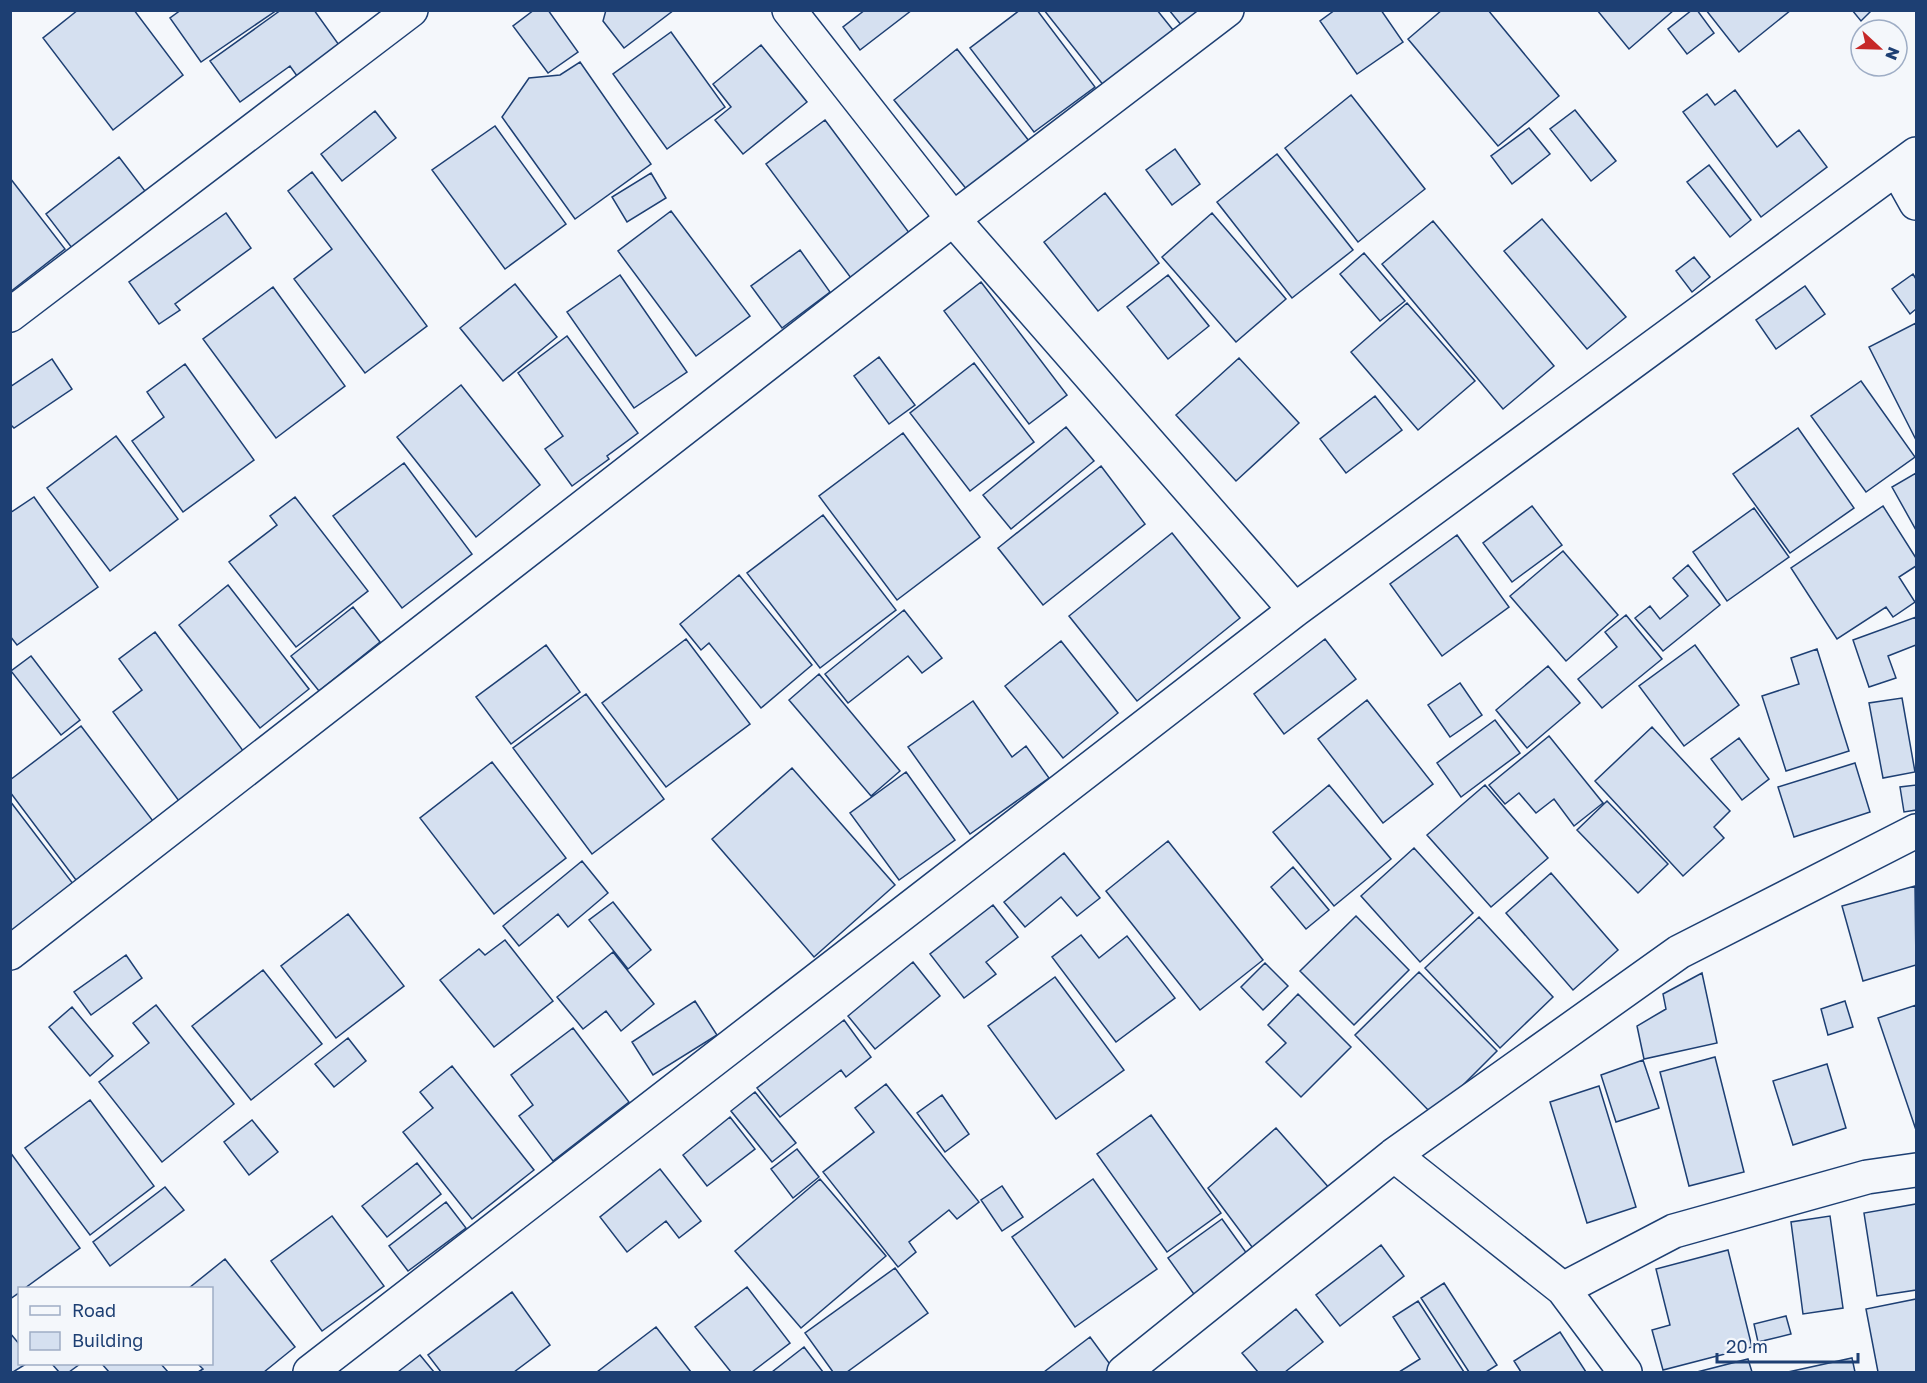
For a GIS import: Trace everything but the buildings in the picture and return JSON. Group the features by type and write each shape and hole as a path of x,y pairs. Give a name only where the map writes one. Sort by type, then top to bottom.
{"street":[{"path":"10,315 411,10"},
{"path":"789,10 953,219 1295,610"},
{"path":"10,953 953,219 1227,10"},
{"path":"310,1372 1295,610 1907,161 1917,202"},
{"path":"1124,1372 1394,1155 1679,952 1917,831"},
{"path":"1394,1155 1563,1289 1623,1372"},
{"path":"1563,1289 1674,1231 1867,1177 1917,1170"}]}
